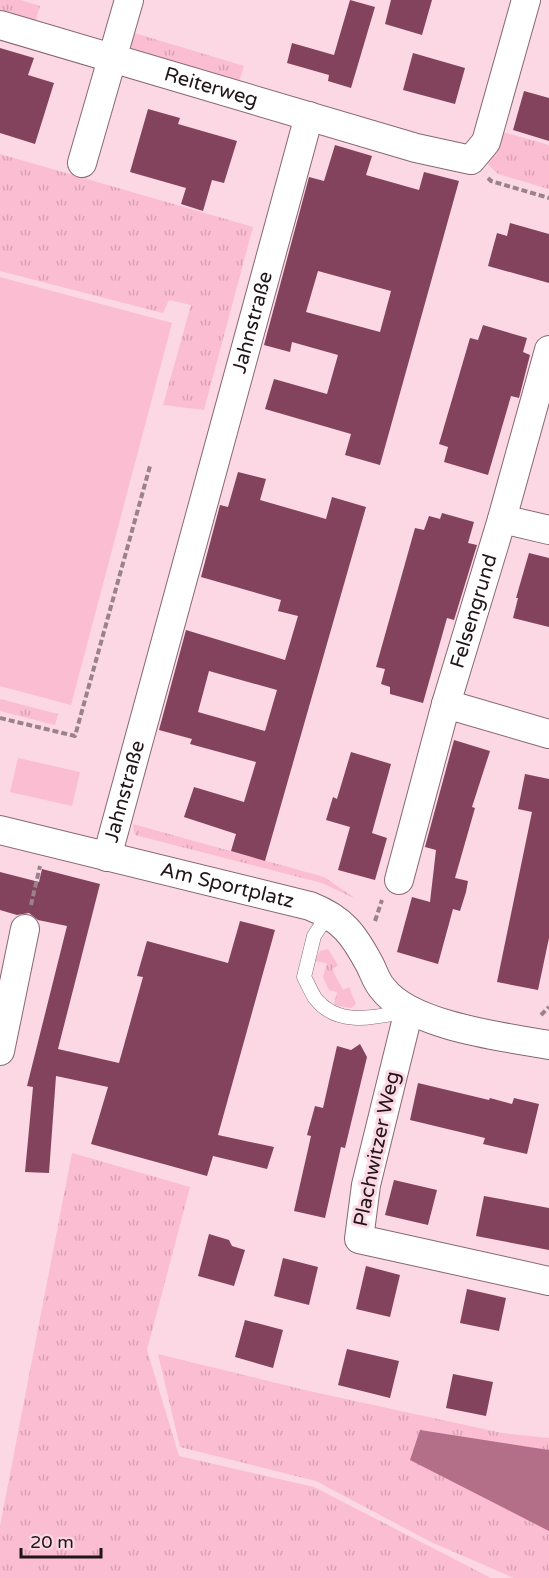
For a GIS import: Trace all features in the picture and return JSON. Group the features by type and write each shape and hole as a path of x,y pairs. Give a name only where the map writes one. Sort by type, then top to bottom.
{"street":[{"path":"82,163 129,0"},
{"path":"309,116 416,148 471,160 486,142 525,0"},
{"name":"Reiterweg","path":"0,25 309,116"},
{"name":"Jahnstraße","path":"107,857 309,116"},
{"name":"Felsengrund","path":"399,880 446,704 502,519 549,350"},
{"path":"502,519 549,530"},
{"path":"446,704 549,734"},
{"name":"Am Sportplatz","path":"0,830 300,903 329,914 344,925 358,942 382,989 393,1000 409,1010 425,1017 475,1031 549,1045"},
{"path":"0,1051 25,929"},
{"name":"Plachwitzer Weg","path":"409,1010 366,1185 359,1239 549,1281"}],"lane":[{"path":"329,914 314,936 304,977 316,999 333,1012 358,1020 409,1010"}],"path":[{"path":"471,160 491,181 549,198"},
{"path":"0,717 75,736 150,466"},
{"path":"25,929 39,869"}],"green space":[{"path":"0,0 21,0 40,6 34,26 0,16"},
{"path":"131,32 244,66 238,85 134,55 127,41"},
{"path":"496,130 549,145 549,189 498,174 482,158"},
{"path":"0,154 253,227 204,410 163,405 191,305 169,300 163,313 0,271"},
{"path":"0,277 172,323 71,705 0,686"},
{"path":"0,699 58,714 55,725 0,711"},
{"path":"18,758 80,772 72,806 10,792"},
{"path":"133,824 324,877 356,899 322,883 135,835"},
{"path":"328,949 338,965 332,969 343,990 349,987 356,1004 351,1008 334,1005 337,992 329,990 323,977 327,963 315,961 320,951"},
{"path":"72,1153 190,1187 147,1350 179,1456 314,1487 491,1578 0,1578 0,1526"},
{"path":"158,1354 309,1391 502,1433 549,1438 549,1578 514,1578 431,1542 316,1481 180,1447"}],"shaded area":[{"path":"420,1430 549,1450 549,1531 410,1460"}],"building":[{"path":"350,0 375,7 351,88 328,81 329,75 287,63 292,43 334,55"},
{"path":"391,0 432,0 422,35 385,24"},
{"path":"0,48 34,58 28,75 54,83 35,144 0,133"},
{"path":"413,53 465,68 455,104 403,90"},
{"path":"524,91 549,98 549,141 513,130"},
{"path":"148,109 180,118 178,124 237,141 224,183 212,180 203,211 181,204 186,188 130,172"},
{"path":"335,145 372,156 366,175 419,190 424,172 459,181 380,465 345,455 351,434 265,409 274,379 327,394 338,355 292,342 290,352 264,345 309,177 324,181","holes":["318,271 391,291 380,332 306,312"]},
{"path":"510,223 549,234 549,283 488,266 497,233 507,236"},
{"path":"483,325 527,338 523,352 530,355 519,398 511,396 488,475 444,462 448,447 439,444 470,338 478,340"},
{"path":"238,472 266,479 260,500 326,519 332,497 366,507 265,861 231,851 236,834 184,817 194,787 244,802 256,762 190,744 192,739 159,730 186,630 285,660 298,616 278,611 281,600 201,577 220,505 228,507","holes":["209,671 277,690 265,731 198,712"]},
{"path":"442,513 474,522 468,543 477,545 454,620 447,618 423,703 390,694 390,687 381,684 385,669 376,667 415,528 424,530 429,516 440,519"},
{"path":"529,553 549,558 549,627 513,618 518,598 516,598"},
{"path":"454,740 490,751 472,807 475,808 455,878 468,881 466,892 460,911 453,909 438,964 397,952 412,897 430,902 436,850 425,847"},
{"path":"351,752 391,764 372,833 387,838 375,880 338,870 350,827 326,820 333,797 337,799"},
{"path":"525,774 549,779 549,938 538,990 497,982 532,812 518,809"},
{"path":"42,869 100,884 58,1049 119,1063 143,977 137,976 147,941 228,963 240,921 275,930 218,1135 274,1147 267,1169 213,1156 207,1176 91,1144 108,1087 56,1076 49,1173 25,1172 33,1087 27,1086 67,926 38,920 29,913 17,915 0,910 0,872 39,882"},
{"path":"360,1044 367,1057 345,1148 341,1147 325,1218 294,1211 311,1136 307,1135 315,1106 323,1108 337,1046 351,1050"},
{"path":"418,1083 512,1104 514,1098 539,1104 527,1154 483,1144 485,1138 410,1120"},
{"path":"394,1180 437,1190 428,1225 385,1215"},
{"path":"484,1196 549,1208 549,1250 476,1236"},
{"path":"209,1234 229,1240 232,1246 245,1250 234,1286 198,1276"},
{"path":"283,1258 318,1267 309,1305 274,1296"},
{"path":"366,1266 400,1275 390,1317 356,1309"},
{"path":"467,1289 506,1298 499,1331 460,1323"},
{"path":"245,1320 283,1330 273,1368 235,1357"},
{"path":"347,1349 399,1361 390,1398 338,1385"},
{"path":"453,1374 493,1382 486,1416 446,1408"}]}
